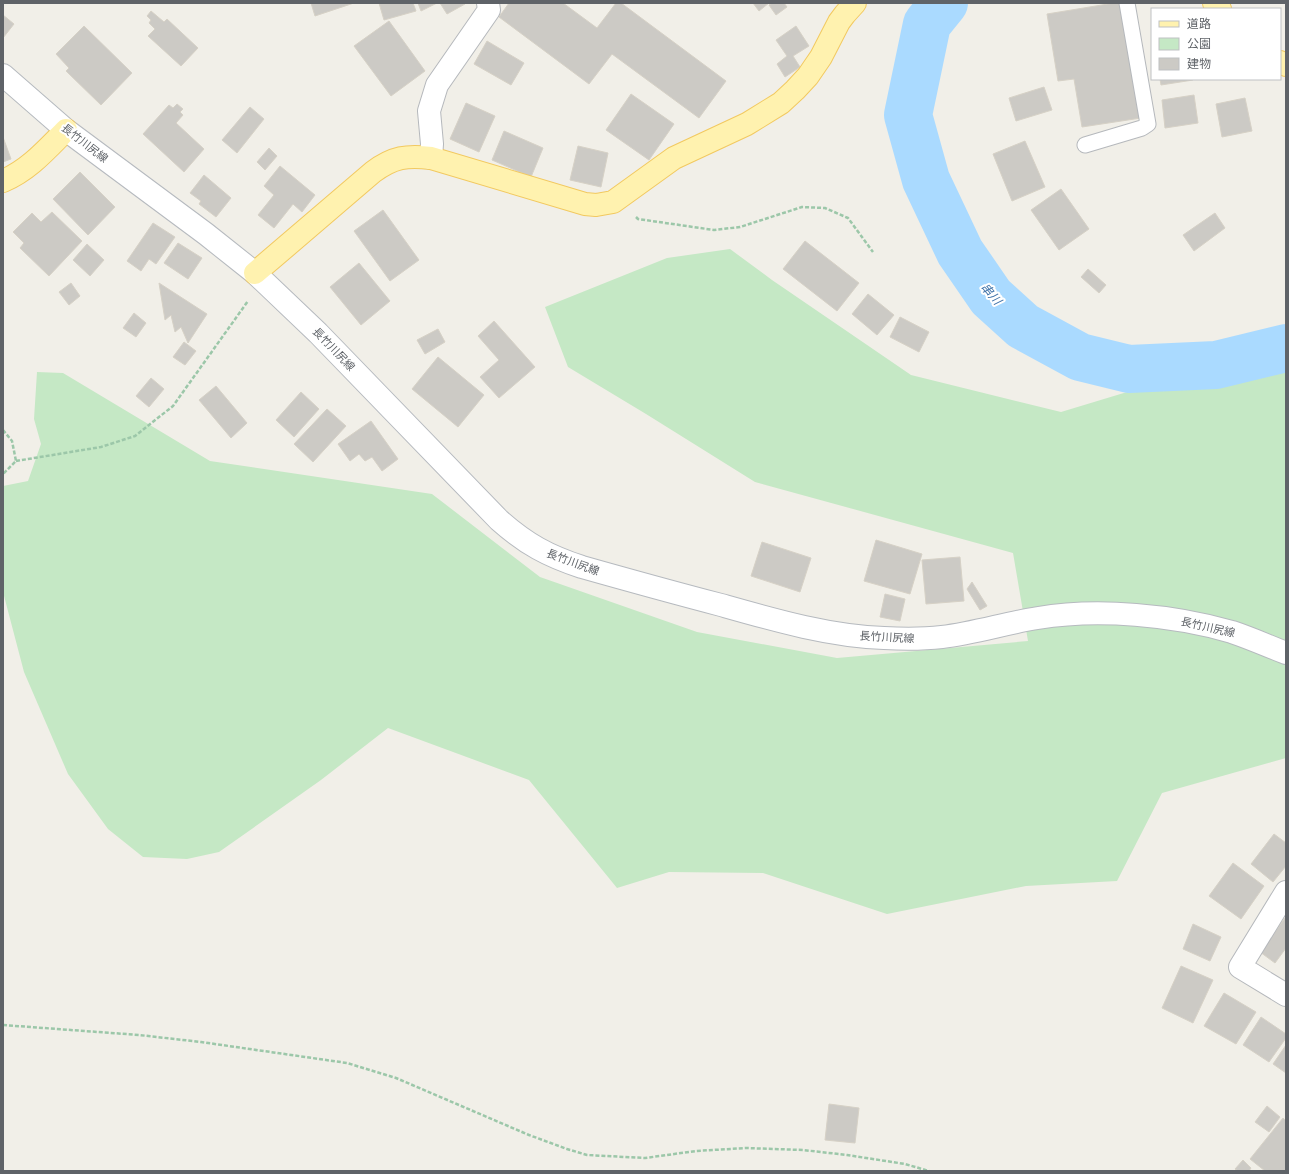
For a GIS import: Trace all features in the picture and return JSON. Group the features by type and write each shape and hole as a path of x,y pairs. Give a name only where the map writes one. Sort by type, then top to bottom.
{"main road":[{"path":"431,158 432,144 429,111 437,85 489,10 488,3"},
{"path":"255,274 379,167 392,160 407,156 431,158 580,203 596,205 613,202 674,158 748,124 781,103 808,76 821,57 839,22 855,3"},
{"name":"長竹川尻線","path":"3,75 66,130 206,234 255,274 318,333 499,520 526,542 559,560 750,614 842,634 885,638 940,637 1039,618 1083,614 1120,614 1160,617 1215,628 1245,636 1286,654"},
{"path":"3,181 23,170 38,158 66,130"},
{"path":"1286,892 1240,967 1286,994"}],"lane":[{"path":"1085,145 1142,128 1148,124 1127,3"}],"path":[{"path":"613,202 638,219 714,230 740,227 802,207 825,208 848,218 873,252"},
{"path":"3,474 16,461 101,447 136,436 173,406 252,295 255,274"},
{"path":"3,430 12,441 16,461"},
{"path":"3,1025 146,1036 201,1042 347,1063 396,1078 529,1135 587,1155 645,1158 696,1151 746,1148 803,1150 905,1164 929,1171"}],"green space":[{"path":"730,249 772,280 911,375 1061,412 1170,379 1286,366 1286,758 1162,793 1117,881 1026,886 887,914 763,873 669,872 617,888 529,780 388,728 321,780 219,852 187,859 143,857 108,829 68,774 24,672 3,592 3,486 28,481 41,444 34,419 37,372 63,373 210,461 432,494 540,577 697,632 837,658 1028,641 1013,553 755,482 568,367 545,307 667,258"}],"building":[{"path":"311,3 354,3 315,16"},
{"path":"379,3 413,3 416,11 384,20"},
{"path":"418,3 437,3 421,11"},
{"path":"440,3 464,3 465,4 447,14"},
{"path":"509,3 563,3 597,28 616,3 621,3 726,81 699,118 612,54 589,84 499,17"},
{"path":"753,3 769,3 759,11"},
{"path":"772,3 784,3 787,7 776,15 769,5"},
{"path":"1114,3 1123,3 1141,118 1082,127 1074,79 1058,81 1047,14"},
{"path":"151,11 164,22 167,19 198,48 181,66 148,36 155,29 149,23 151,20 147,16"},
{"path":"3,15 14,24 3,38"},
{"path":"389,21 425,71 391,96 354,46"},
{"path":"84,26 132,73 101,105 66,71 69,68 56,54"},
{"path":"796,26 809,46 793,56 800,67 785,77 777,64 787,56 776,40"},
{"path":"487,41 524,63 511,85 474,64"},
{"path":"1160,80 1193,80 1161,85"},
{"path":"1044,87 1052,110 1016,121 1009,98"},
{"path":"631,94 674,124 649,160 606,130"},
{"path":"1194,95 1198,123 1165,128 1162,100"},
{"path":"1245,98 1252,131 1222,137 1216,104"},
{"path":"466,103 495,116 479,152 450,139"},
{"path":"177,104 183,109 180,112 183,115 176,123 204,149 184,172 143,134 169,105 173,108"},
{"path":"250,107 264,119 237,153 222,140"},
{"path":"504,131 543,148 531,177 492,160"},
{"path":"3,137 11,159 3,162"},
{"path":"1025,141 1045,187 1012,201 993,154"},
{"path":"578,146 608,153 601,187 570,180"},
{"path":"269,148 277,156 265,170 257,162"},
{"path":"280,166 315,195 302,212 293,204 274,228 258,215 274,195 264,186"},
{"path":"80,172 115,207 88,235 53,199"},
{"path":"204,175 231,198 216,217 199,204 201,201 190,193"},
{"path":"1061,189 1089,229 1059,250 1031,210"},
{"path":"383,210 419,260 390,281 354,231"},
{"path":"52,212 82,241 49,276 20,248 24,243 13,232 32,213 41,222"},
{"path":"1215,213 1225,228 1194,251 1183,235"},
{"path":"153,223 175,237 156,264 149,259 141,271 127,261"},
{"path":"805,241 859,283 837,311 783,269"},
{"path":"178,243 202,258 188,279 164,263"},
{"path":"87,244 104,260 90,276 73,260"},
{"path":"359,263 390,301 361,325 330,287"},
{"path":"1088,269 1106,285 1099,293 1081,277"},
{"path":"71,283 80,296 69,305 59,292"},
{"path":"159,283 207,314 188,343 181,327 175,332 171,315 165,320"},
{"path":"868,294 894,315 877,335 852,314"},
{"path":"134,313 146,323 136,337 123,328"},
{"path":"900,317 929,332 919,352 890,337"},
{"path":"494,321 535,367 499,398 480,377 499,360 478,336"},
{"path":"438,329 445,342 425,354 417,340"},
{"path":"184,342 196,351 185,365 173,357"},
{"path":"438,357 484,395 458,427 412,389"},
{"path":"151,378 164,389 149,407 136,396"},
{"path":"216,386 247,423 231,438 199,400"},
{"path":"301,392 319,409 294,437 276,420"},
{"path":"327,409 346,426 313,462 294,444"},
{"path":"371,421 398,459 382,471 372,457 365,461 359,454 350,461 338,444"},
{"path":"876,540 922,554 910,594 864,581"},
{"path":"762,542 811,558 800,592 751,576"},
{"path":"960,557 964,601 926,604 922,560"},
{"path":"972,582 987,606 980,610 967,589"},
{"path":"885,594 905,599 900,621 880,617"},
{"path":"1274,834 1286,843 1286,866 1273,882 1251,864"},
{"path":"1233,863 1264,886 1241,919 1209,896"},
{"path":"1285,918 1286,948 1275,963 1260,952"},
{"path":"1193,924 1221,937 1210,961 1183,949"},
{"path":"1181,966 1213,980 1193,1023 1162,1008"},
{"path":"1224,993 1256,1012 1236,1044 1204,1026"},
{"path":"1261,1017 1286,1034 1286,1038 1269,1062 1243,1045"},
{"path":"1286,1045 1286,1073 1273,1064"},
{"path":"829,1104 859,1108 855,1143 825,1140"},
{"path":"1267,1106 1280,1117 1269,1132 1255,1122"},
{"path":"1283,1118 1286,1121 1286,1171 1265,1171 1250,1159"},
{"path":"1243,1160 1251,1168 1249,1171 1238,1171 1235,1169"}],"waterway":[{"name":"串川","path":"944,3 927,24 908,115 926,180 960,252 991,297 1023,326 1080,357 1129,369 1216,365 1286,348"}]}
